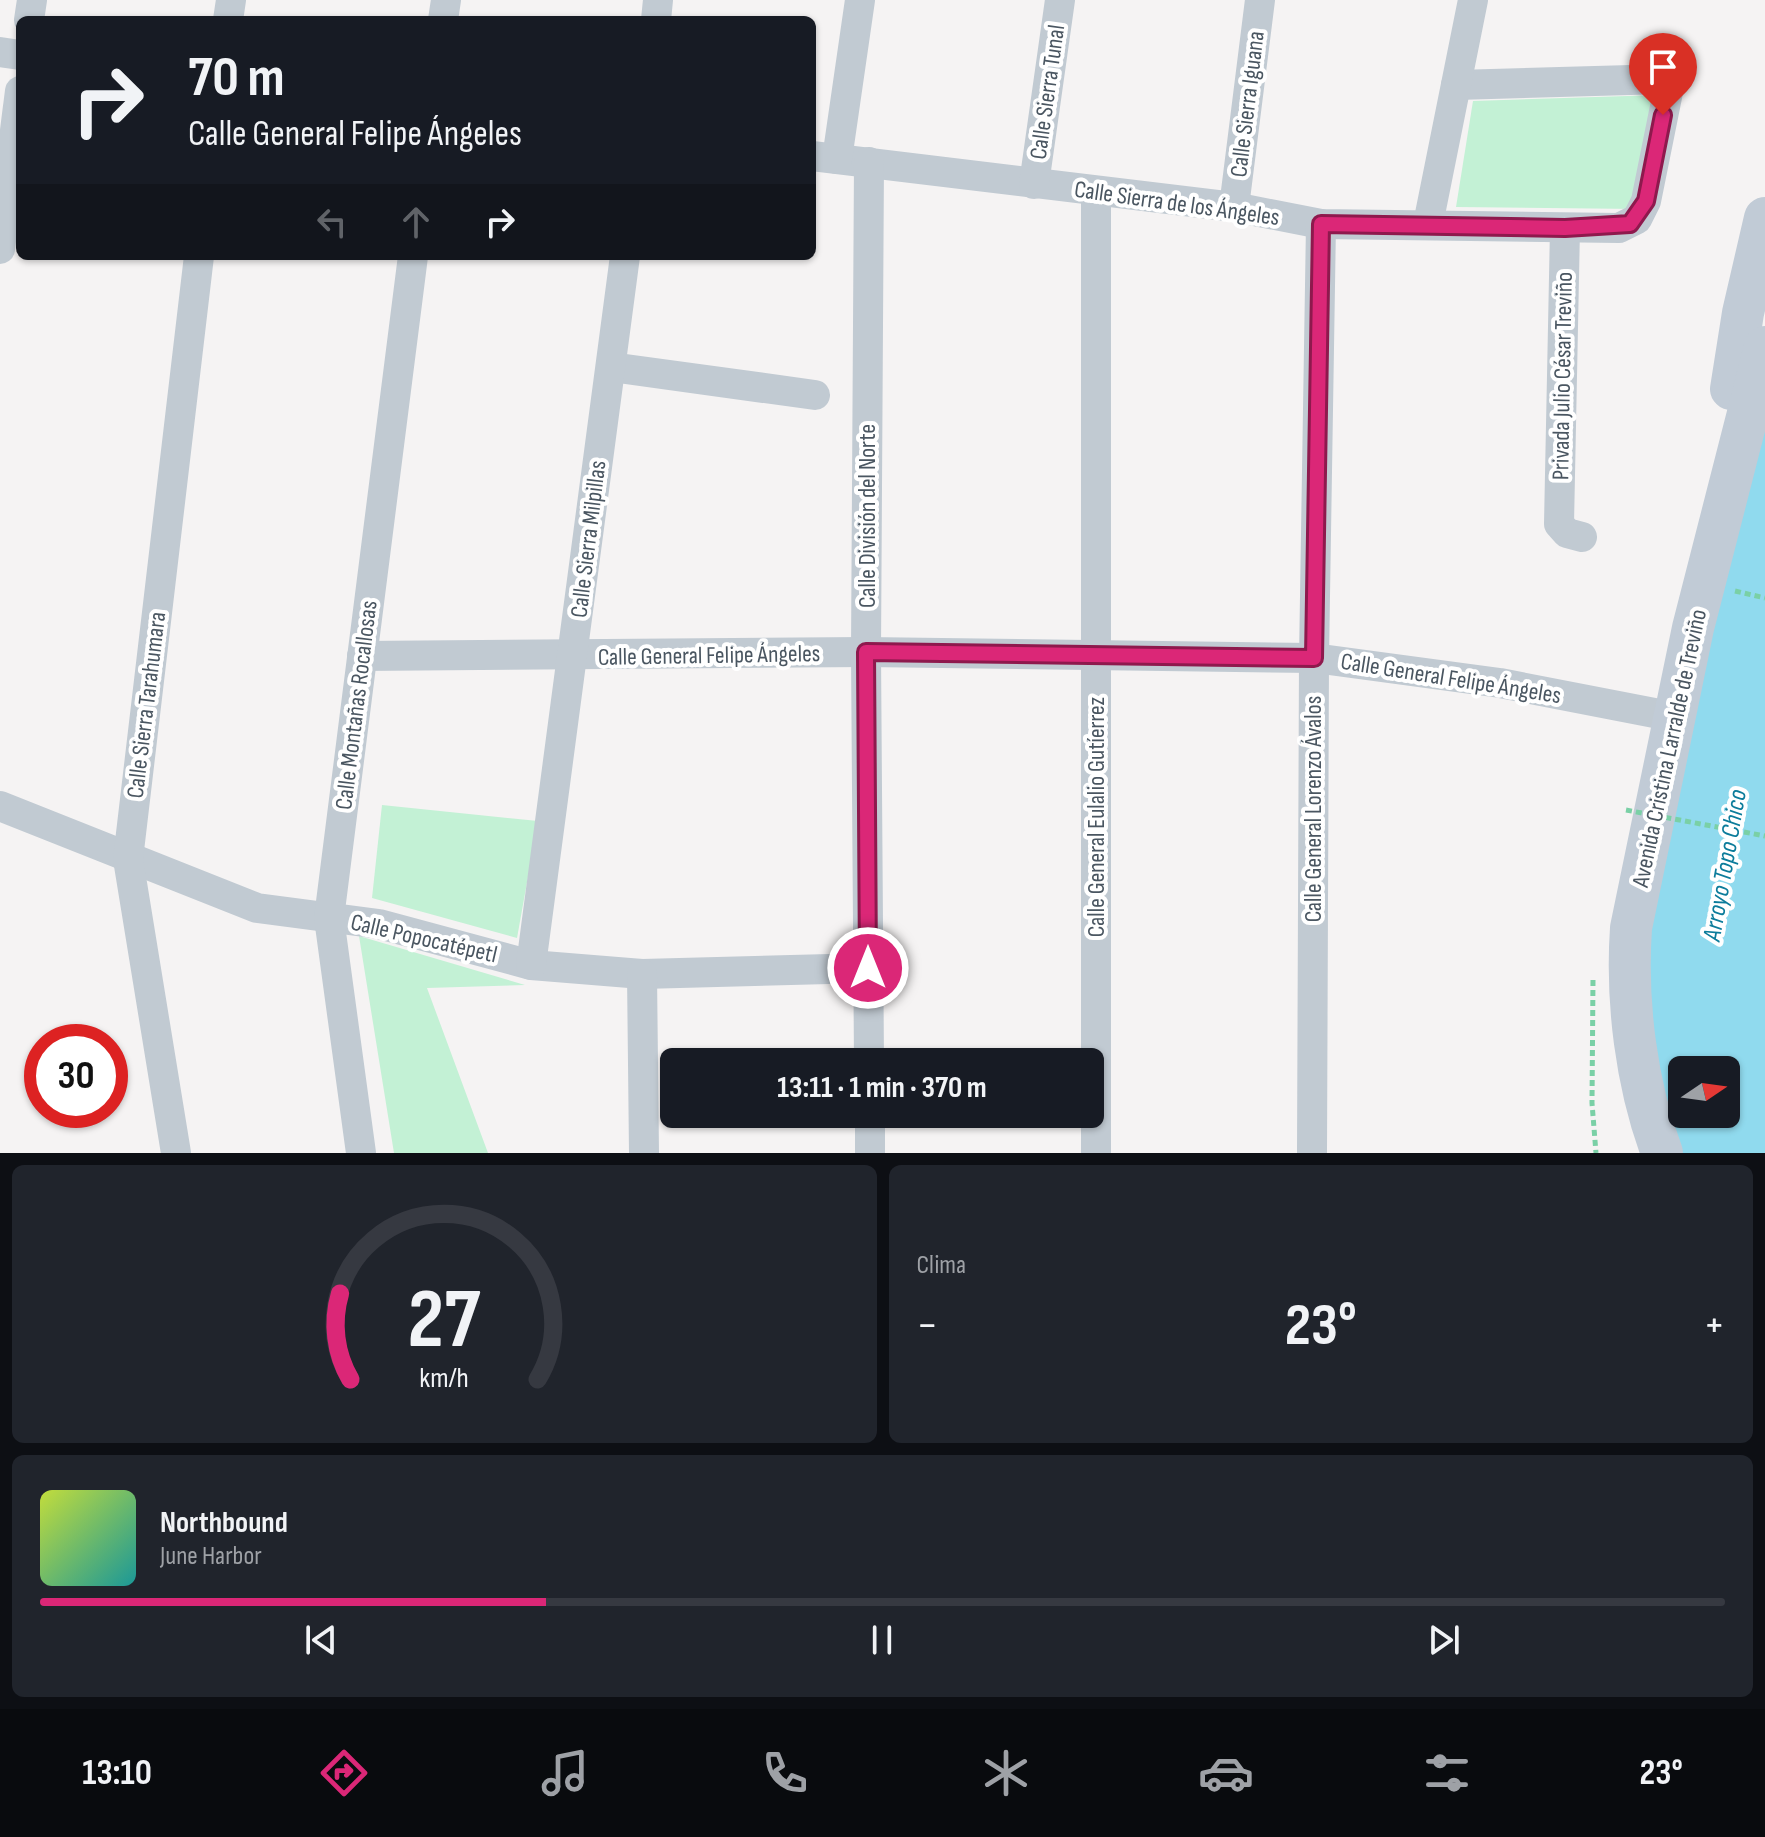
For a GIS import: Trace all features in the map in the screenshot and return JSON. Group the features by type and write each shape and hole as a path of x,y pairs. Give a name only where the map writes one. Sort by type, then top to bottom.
{"main road":[{"path":"1726,494 1724,437 1743,313 1765,218"},
{"name":"Avenida Cristina Larralde de Treviño","path":"1662,1153 1641,1065 1629,968 1641,871 1726,494 1765,347"}],"street":[{"path":"825,157 860,0"},
{"name":"Calle Sierra Tunal","path":"1034,184 1060,0"},
{"name":"Calle Sierra Iguana","path":"1234,207 1260,0"},
{"path":"1428,224 1473,0"},
{"name":"Calle Sierra de los Ángeles","path":"825,157 1234,207 1321,224 1619,228 1637,219 1646,201 1669,87 1666,79 1456,85"},
{"path":"0,249 16,123"},
{"name":"Calle División del Norte","path":"869,162 866,652 869,1048"},
{"name":"Calle General Eulalio Gutíerrez","path":"1096,192 1096,1153"},
{"name":"Calle General Lorenzo Ávalos","path":"1312,1153 1314,658 1321,224"},
{"name":"Privada Julio César Treviño","path":"1565,228 1570,530"},
{"name":"Calle Sierra Tarahumara","path":"176,1153 128,859 199,260"},
{"name":"Calle Montañas Rocallosas","path":"361,1153 329,918 412,260"},
{"name":"Calle Sierra Milpillas","path":"531,965 624,260"},
{"path":"611,367 801,392"},
{"name":"Calle General Felipe Ángeles","path":"362,656 573,657 866,652 1314,658 1500,683 1675,717"},
{"name":"Calle Popocatépetl","path":"0,806 257,908 412,932 531,965 642,974 868,968"},
{"path":"642,974 644,1153"},
{"path":"870,1128 870,1153"}],"path":[{"path":"1736,590 1765,598"},
{"path":"1626,810 1765,836"},
{"path":"1596,1153 1590,995 1596,964 1629,968"}],"green space":[{"path":"1659,95 1637,209 1456,207 1473,101"},
{"path":"382,805 538,821 517,938 372,898"},
{"path":"359,936 525,985 427,988 488,1153 394,1153"}],"water":[{"name":"Arroyo Topo Chico","path":"1765,347 1765,1153 1662,1153 1633,1019"}],"route":[{"path":"868,968 866,652 1314,658 1321,224 1619,228 1637,219 1646,201 1663,115"}]}
